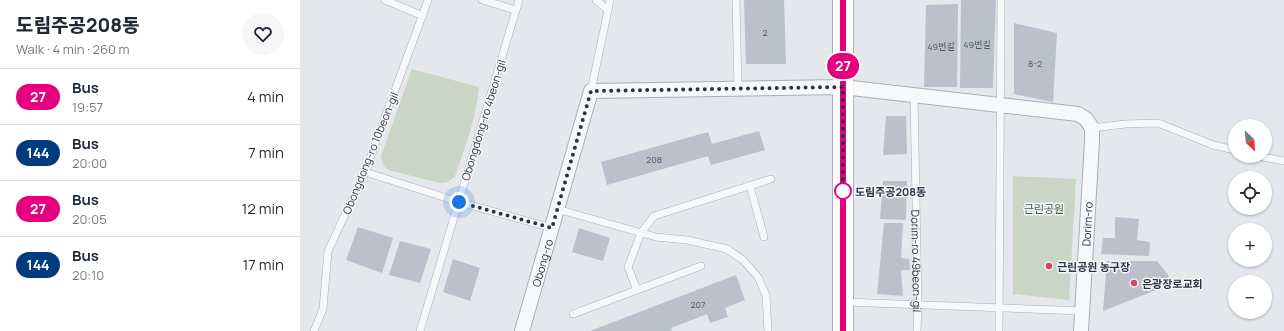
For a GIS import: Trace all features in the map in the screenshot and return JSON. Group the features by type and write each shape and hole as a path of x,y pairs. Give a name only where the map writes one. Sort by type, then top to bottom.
{"main road":[{"path":"843,0 843,331"}],"street":[{"path":"591,91 843,87 1078,114 1089,123"},
{"name":"Obong-ro","path":"522,331 591,91"},
{"name":"Dorim-ro","path":"1081,331 1089,123"}],"lane":[{"path":"385,0 422,16"},
{"name":"Obongdong-ro 10beon-gil","path":"314,331 323,309 328,251 364,172 428,0"},
{"path":"482,0 516,10"},
{"name":"Obongdong-ro 4beon-gil","path":"420,331 519,0"},
{"path":"596,0 608,10"},
{"path":"591,91 610,0"},
{"path":"736,0 738,89"},
{"path":"999,331 1001,0"},
{"name":"Dorim-ro 49beon-gil","path":"914,96 918,305 917,331"},
{"path":"1089,123 1158,123 1213,145 1228,148"},
{"path":"1272,159 1284,161"},
{"path":"364,172 459,202 552,228"},
{"path":"637,290 628,267 641,233 654,216 771,179"},
{"path":"750,186 764,237"},
{"path":"557,209 656,237 687,240 727,249 743,260 758,277 766,295 768,331"},
{"path":"574,314 701,266"},
{"path":"843,302 1082,312"}],"green space":[{"path":"412,69 479,87 473,122 466,144 455,176 448,182 439,183 388,170 383,165 381,156"},
{"name":"근린공원","path":"1013,176 1076,179 1069,300 1013,294"}],"building":[{"path":"744,0 784,0 786,64 746,64"},
{"path":"961,0 996,0 993,88 960,88"},
{"path":"958,4 957,87 924,87 926,5"},
{"path":"1014,23 1057,33 1053,102 1014,94"},
{"path":"886,116 906,116 907,154 883,155"},
{"path":"759,131 765,150 711,165 708,156 607,185 601,162 708,132 712,144"},
{"path":"883,181 907,181 906,220 880,219"},
{"path":"1115,217 1139,219 1137,240 1150,242 1149,256 1101,254 1103,238 1115,238"},
{"path":"884,223 903,223 901,258 909,259 910,270 901,270 903,296 877,294"},
{"path":"358,227 393,238 382,273 346,260"},
{"path":"579,228 610,238 603,261 572,252"},
{"path":"400,241 431,249 420,283 389,275"},
{"path":"453,259 480,268 470,301 443,292"},
{"name":"은광장로교회","path":"1107,261 1157,261 1169,276 1156,290 1103,311"},
{"path":"736,275 745,300 725,308 728,317 710,323 707,314 671,328 672,331 590,331"}],"bus line":[{"name":"27","path":"843,0 843,331"}],"place":[{"name":"도림주공208동","path":"843,191"},
{"name":"근린공원 농구장","path":"1049,266"},
{"name":"은광장로교회","path":"1134,283"}],"route":[{"path":"459,202 552,228 591,91 843,87 843,191"}]}
